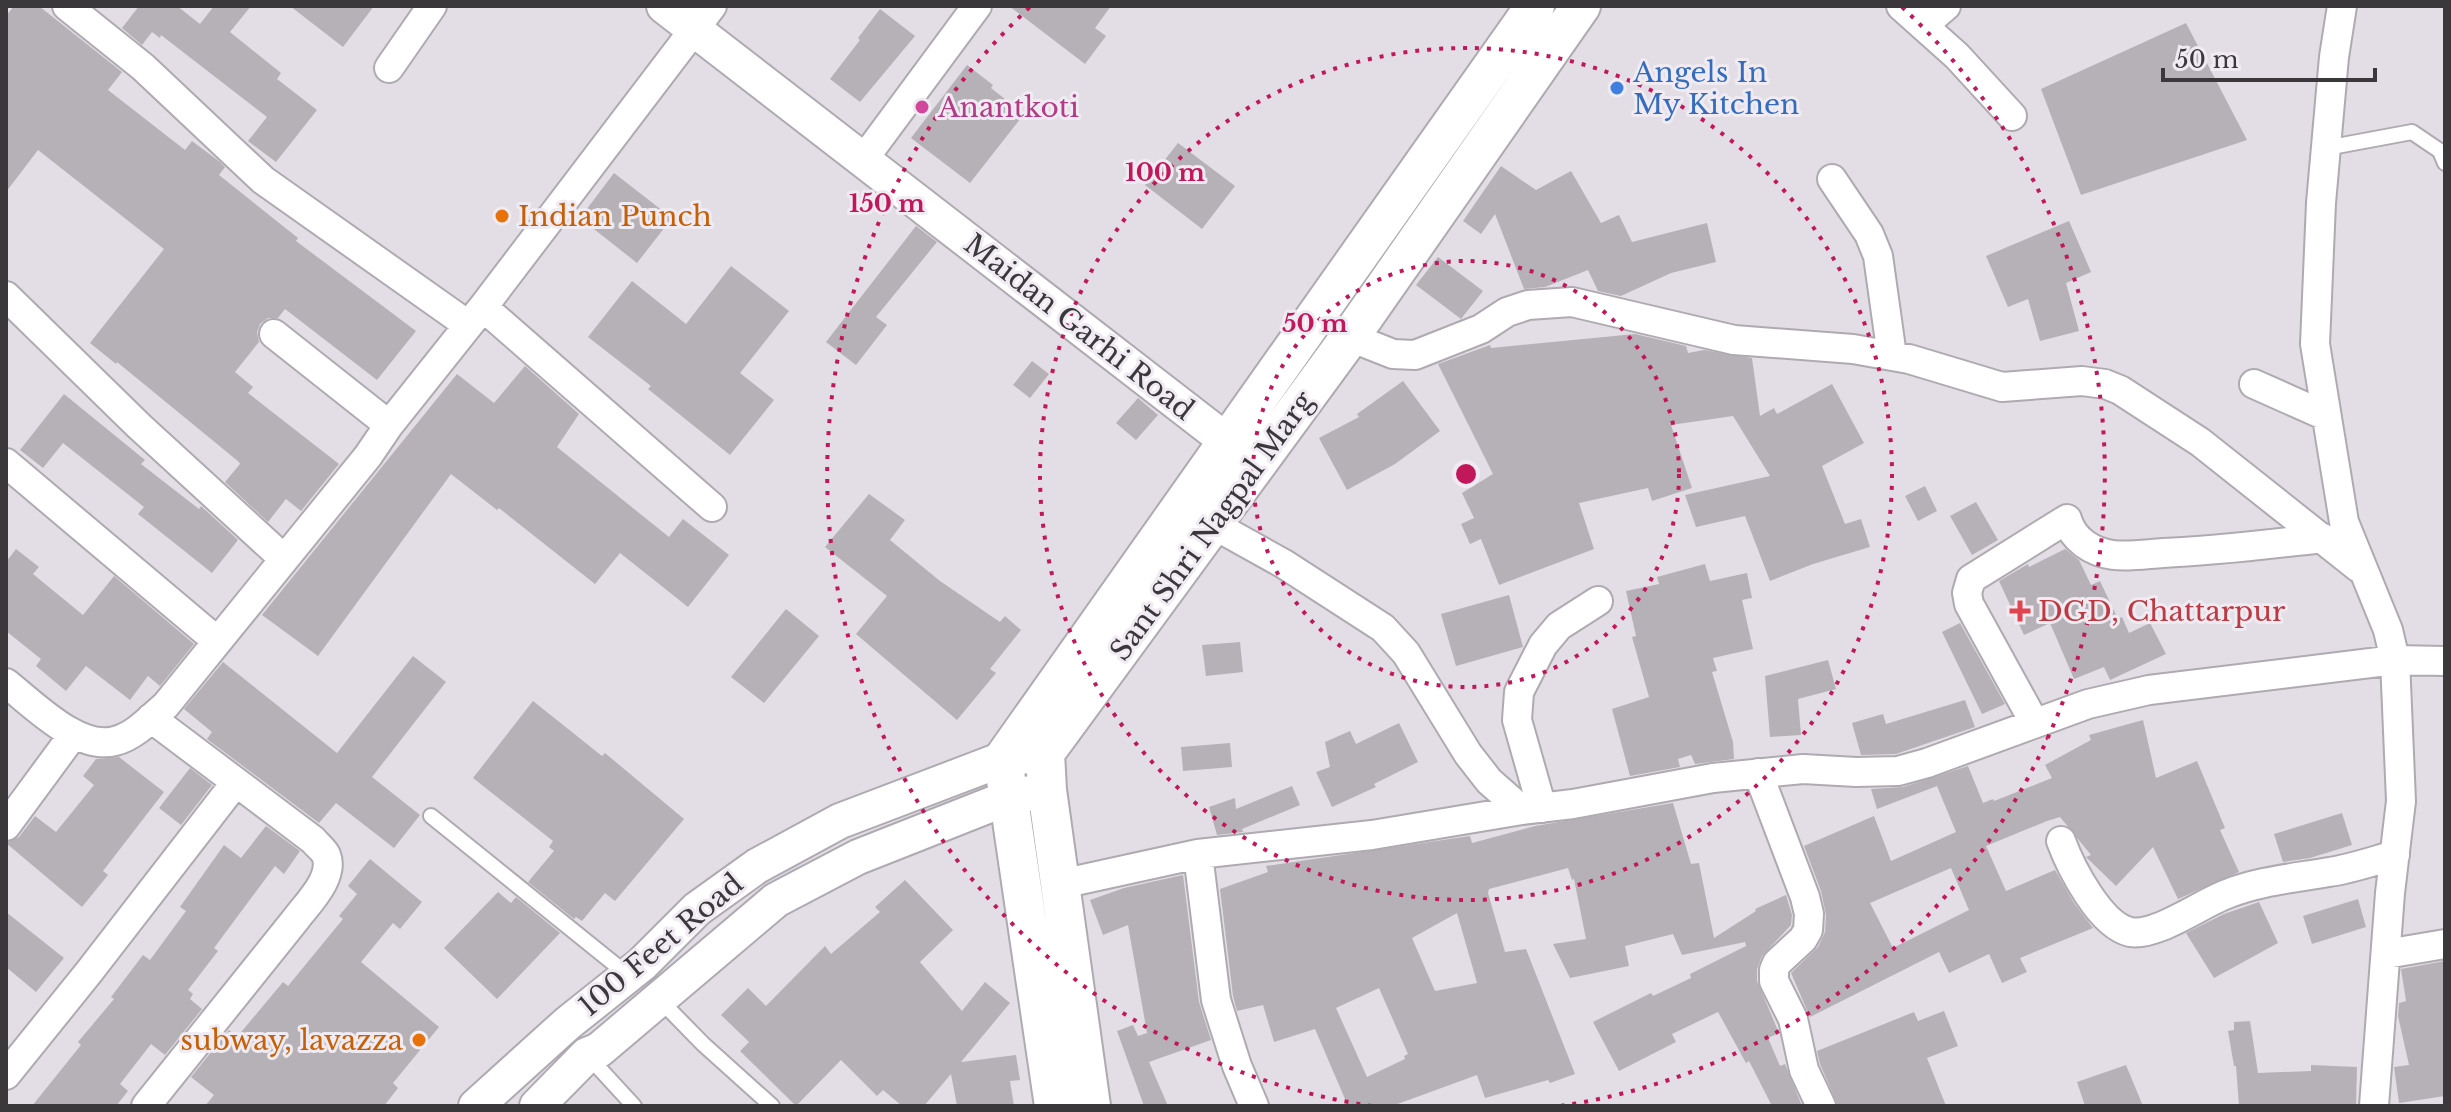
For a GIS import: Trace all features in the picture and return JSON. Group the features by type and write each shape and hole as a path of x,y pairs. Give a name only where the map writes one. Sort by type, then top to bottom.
{"main road":[{"name":"Sant Shri Nagpal Marg","path":"1003,759 1535,6"},
{"name":"Sant Shri Nagpal Marg","path":"1046,772 1214,525 1350,337 1581,6"},
{"path":"1003,759 1054,1106"},
{"path":"1046,772 1091,1106"}],"street":[{"path":"67,6 143,67 263,180 475,316 712,507"},
{"path":"389,68 432,6"},
{"name":"Maidan Garhi Road","path":"664,6 704,18 863,160 1228,442"},
{"path":"863,160 977,6"},
{"path":"1901,6 1957,56 2012,116"},
{"path":"1924,25 1946,6"},
{"path":"2342,6 2326,148 2315,344 2344,522 2388,630 2395,660 2401,801 2374,1106"},
{"path":"6,683 73,735 93,741 113,742 134,732 166,705 368,456 704,18"},
{"path":"1832,179 1869,234 1878,256 1892,356"},
{"path":"6,296 139,426 283,558"},
{"path":"1350,337 1393,354 1415,355 1481,329 1518,308 1572,302 1734,340 1853,349 1892,356 1941,367 2002,387 2082,381 2105,384 2120,390 2200,442 2366,574"},
{"path":"274,334 389,425"},
{"path":"2254,384 2326,416"},
{"path":"6,463 217,641"},
{"path":"2034,722 1969,604 1967,593 1971,579 2067,519 2070,529 2081,541 2094,550 2114,555 2185,553 2323,538"},
{"path":"1214,525 1284,564 1383,628 1406,653 1468,754 1489,781 1532,809"},
{"path":"1532,809 1517,720 1519,692 1543,645 1559,626 1598,601"},
{"path":"1061,884 1198,854 1372,835 1713,778 1803,769 1898,771 2088,704 2149,690 2395,660 2445,661"},
{"path":"146,1106 296,919 318,890 328,870 326,854 313,840 151,718"},
{"path":"6,826 73,735"},
{"name":"100 Feet Road","path":"476,1106 568,1023 628,975 697,909 757,866 840,821 1003,759 1046,772"},
{"name":"100 Feet Road","path":"537,1106 587,1055 599,1050 776,900 858,857 1010,797 1046,772"},
{"path":"1758,773 1809,914 1808,930 1803,939 1777,963 1774,981 1793,1019 1804,1070 1821,1106"},
{"path":"6,1075 236,782"},
{"path":"2061,841 2070,866 2092,899 2113,923 2130,932 2146,931 2228,893 2276,880 2333,872 2395,855"},
{"path":"1198,854 1216,1000 1237,1066 1254,1106"},
{"path":"2386,954 2445,944"}],"lane":[{"path":"2326,148 2412,132 2440,151 2445,163"},
{"path":"431,816 628,975"},
{"path":"659,999 703,1044 772,1106"},
{"path":"587,1055 634,1106"}],"building":[{"path":"14,6 39,6 122,72 108,90 185,150 192,141 220,162 225,167 219,175 298,238 296,241 416,331 377,380 285,309 278,318 268,318 260,324 257,332 259,342 235,372 253,387 248,393 339,464 301,511 286,499 268,522 225,482 239,462 90,343 164,249 38,150 6,192 6,16"},
{"path":"139,6 177,6 200,24 214,6 251,6 230,32 281,73 277,79 317,110 276,162 248,141 267,117 161,35 160,38 152,32 142,45 122,28"},
{"path":"290,6 374,6 343,47"},
{"path":"1009,6 1111,6 1095,28 1106,36 1085,64"},
{"path":"880,9 915,36 860,102 830,79"},
{"path":"2186,23 2247,140 2081,195 2041,89"},
{"path":"967,65 1024,114 970,183 911,138"},
{"path":"1178,143 1235,186 1202,229 1145,185"},
{"path":"1501,166 1536,190 1571,171 1601,223 1619,215 1632,242 1707,223 1716,262 1671,273 1621,296 1598,291 1588,270 1545,287 1524,289 1495,214 1481,234 1463,221"},
{"path":"614,173 672,218 637,263 580,218"},
{"path":"2069,221 2091,272 2066,283 2079,331 2040,341 2028,299 2008,307 1986,256"},
{"path":"916,226 937,242 876,317 887,325 856,365 826,342"},
{"path":"1438,257 1483,291 1461,319 1416,285"},
{"path":"731,266 789,311 740,373 774,400 730,455 648,389 651,386 588,337 632,281 686,324"},
{"path":"1635,334 1686,346 1688,353 1704,350 1752,358 1760,416 1774,408 1777,414 1832,384 1864,443 1822,466 1845,524 1861,519 1870,547 1770,581 1745,516 1696,527 1685,495 1770,476 1733,416 1671,425 1692,488 1652,501 1648,488 1579,503 1594,549 1499,585 1481,539 1470,544 1461,524 1474,518 1462,493 1493,474 1438,364 1490,345 1491,348"},
{"path":"1032,361 1049,374 1030,398 1013,385"},
{"path":"525,366 579,414 557,447 669,537 683,519 729,555 688,607 620,553 595,584 451,474 318,656 262,615 457,374 494,403"},
{"path":"1403,381 1440,431 1395,464 1347,490 1319,438 1359,417 1357,414"},
{"path":"64,394 145,460 141,464 199,509 201,506 238,540 212,573 138,514 144,507 63,443 43,468 20,450"},
{"path":"1138,398 1158,415 1136,440 1116,423"},
{"path":"1925,486 1937,511 1918,521 1905,496"},
{"path":"869,494 905,520 890,540 940,581 1000,622 1005,616 1021,630 990,669 996,673 957,720 856,634 887,596 825,547"},
{"path":"1976,502 1998,540 1972,555 1950,516"},
{"path":"16,549 39,567 33,574 83,615 114,576 194,644 160,686 148,676 130,700 86,666 66,691 36,666 41,659 6,631 6,562"},
{"path":"2065,549 2079,560 2091,585 2100,581 2118,619 2122,617 2129,633 2150,623 2166,654 2110,680 2104,667 2074,679 2050,623 2024,635 1999,581 2028,564 2029,567"},
{"path":"1705,564 1710,581 1747,573 1752,598 1742,600 1753,649 1713,658 1717,671 1712,672 1733,742 1734,759 1695,764 1691,755 1678,759 1680,767 1630,776 1612,709 1649,697 1632,637 1636,636 1626,591 1659,584 1657,577"},
{"path":"1509,595 1523,647 1456,666 1441,614"},
{"path":"786,609 819,636 764,703 731,677"},
{"path":"1960,623 2005,704 1982,714 1942,632"},
{"path":"1240,642 1243,672 1206,676 1202,645"},
{"path":"413,656 446,682 372,777 420,815 394,848 336,803 319,823 207,739 212,732 184,709 223,662 337,753"},
{"path":"1828,660 1836,689 1798,699 1801,735 1770,737 1765,676"},
{"path":"1965,700 1975,727 1896,754 1861,755 1852,723 1883,714 1886,724"},
{"path":"533,701 602,756 605,753 684,819 615,901 605,893 582,921 576,917 574,919 528,882 554,851 549,847 553,841 473,778"},
{"path":"2143,720 2156,778 2197,761 2225,828 2220,830 2239,872 2178,899 2153,847 2116,886 2086,857 2091,855 2060,817 2047,821 1986,846 2006,891 2055,870 2093,928 2020,958 2027,972 2002,983 1989,954 1949,973 1939,952 1810,1017 1791,973 1818,947 1825,932 1826,915 1821,891 1804,846 1874,816 1891,861 1956,832 1937,786 1877,809 1871,789 1903,787 1968,766 1983,803 1994,801 2052,778 2045,765 2091,740 2089,735","holes":["1951,868 1969,910 1893,948 1870,903"]},
{"path":"1399,723 1418,762 1374,784 1376,787 1332,807 1316,772 1330,767 1325,742 1350,731 1356,744"},
{"path":"1230,743 1232,767 1183,771 1181,747"},
{"path":"119,757 164,792 103,871 108,875 82,907 6,843 19,837 35,816 56,832 94,785 83,776 96,759"},
{"path":"190,768 212,785 181,825 159,808"},
{"path":"1292,786 1300,805 1242,829 1243,832 1217,835 1209,807 1235,798 1236,809"},
{"path":"1673,803 1691,864 1699,863 1714,938 1755,909 1786,895 1792,915 1791,925 1762,956 1757,981 1779,1033 1768,1038 1780,1066 1785,1064 1802,1106 1772,1106 1749,1061 1746,1063 1718,1012 1672,1034 1676,1042 1619,1071 1593,1022 1651,993 1653,996 1691,978 1690,974 1746,946 1745,942 1682,955 1673,934 1625,946 1629,966 1570,978 1553,944 1586,939 1574,879 1568,868 1489,889 1488,893 1505,952 1526,949 1575,1074 1485,1098 1477,1075 1392,1106 1348,1106 1315,1029 1274,1042 1263,1005 1237,1011 1220,889 1268,872 1266,866 1470,836 1472,843 1535,826","holes":["1457,913 1477,983 1435,991 1412,938","1379,988 1408,1054 1404,1056 1405,1059 1367,1077 1336,1008"]},
{"path":"2342,813 2352,845 2310,858 2283,862 2274,834"},
{"path":"266,826 300,851 284,874 275,866 214,948 218,951 188,990 193,994 190,999 202,1009 165,1055 151,1044 120,1084 128,1091 116,1106 32,1106 81,1045 78,1042 114,999 111,997 143,955 150,960 186,911 180,907 224,845 241,858"},
{"path":"370,859 422,902 400,929 393,923 361,962 439,1027 393,1083 398,1088 384,1106 205,1106 214,1095 191,1077 229,1030 237,1037 283,982 288,986 343,919 339,916 357,894 348,886"},
{"path":"1183,875 1199,1002 1211,1040 1149,1062 1168,1106 1144,1106 1117,1031 1133,1025 1138,1036 1147,1033 1128,925 1103,935 1090,900 1124,888"},
{"path":"905,880 953,930 920,962 962,1011 985,982 1010,1003 961,1062 1016,1055 1020,1080 1010,1081 1014,1106 957,1106 951,1074 924,1106 902,1106 883,1090 877,1096 841,1060 796,1106 740,1051 749,1042 721,1015 748,988 766,1006 825,946 831,954 880,912 875,907"},
{"path":"498,892 511,903 516,897 560,933 497,999 444,948"},
{"path":"2358,899 2366,927 2312,944 2303,916"},
{"path":"2259,902 2278,943 2214,978 2186,933 2224,914"},
{"path":"6,912 64,958 36,992 6,967"},
{"path":"2445,961 2445,1096 2399,1103 2394,1067 2409,1065 2398,1016 2399,1003 2406,1001 2401,969"},
{"path":"1944,1011 1958,1046 1927,1058 1946,1106 1838,1106 1817,1051 1914,1012 1918,1021"},
{"path":"2250,1021 2258,1073 2311,1071 2311,1065 2357,1067 2356,1106 2239,1106 2236,1066 2228,1031 2234,1030 2234,1022"},
{"path":"2126,1065 2143,1106 2085,1106 2077,1082"}],"place":[{"name":"Angels In My Kitchen","path":"1617,88"},
{"name":"Anantkoti","path":"922,107"},
{"name":"Indian Punch","path":"502,216"},
{"name":"DGD, Chattarpur","path":"2020,611"},
{"name":"subway, lavazza","path":"419,1040"}]}
